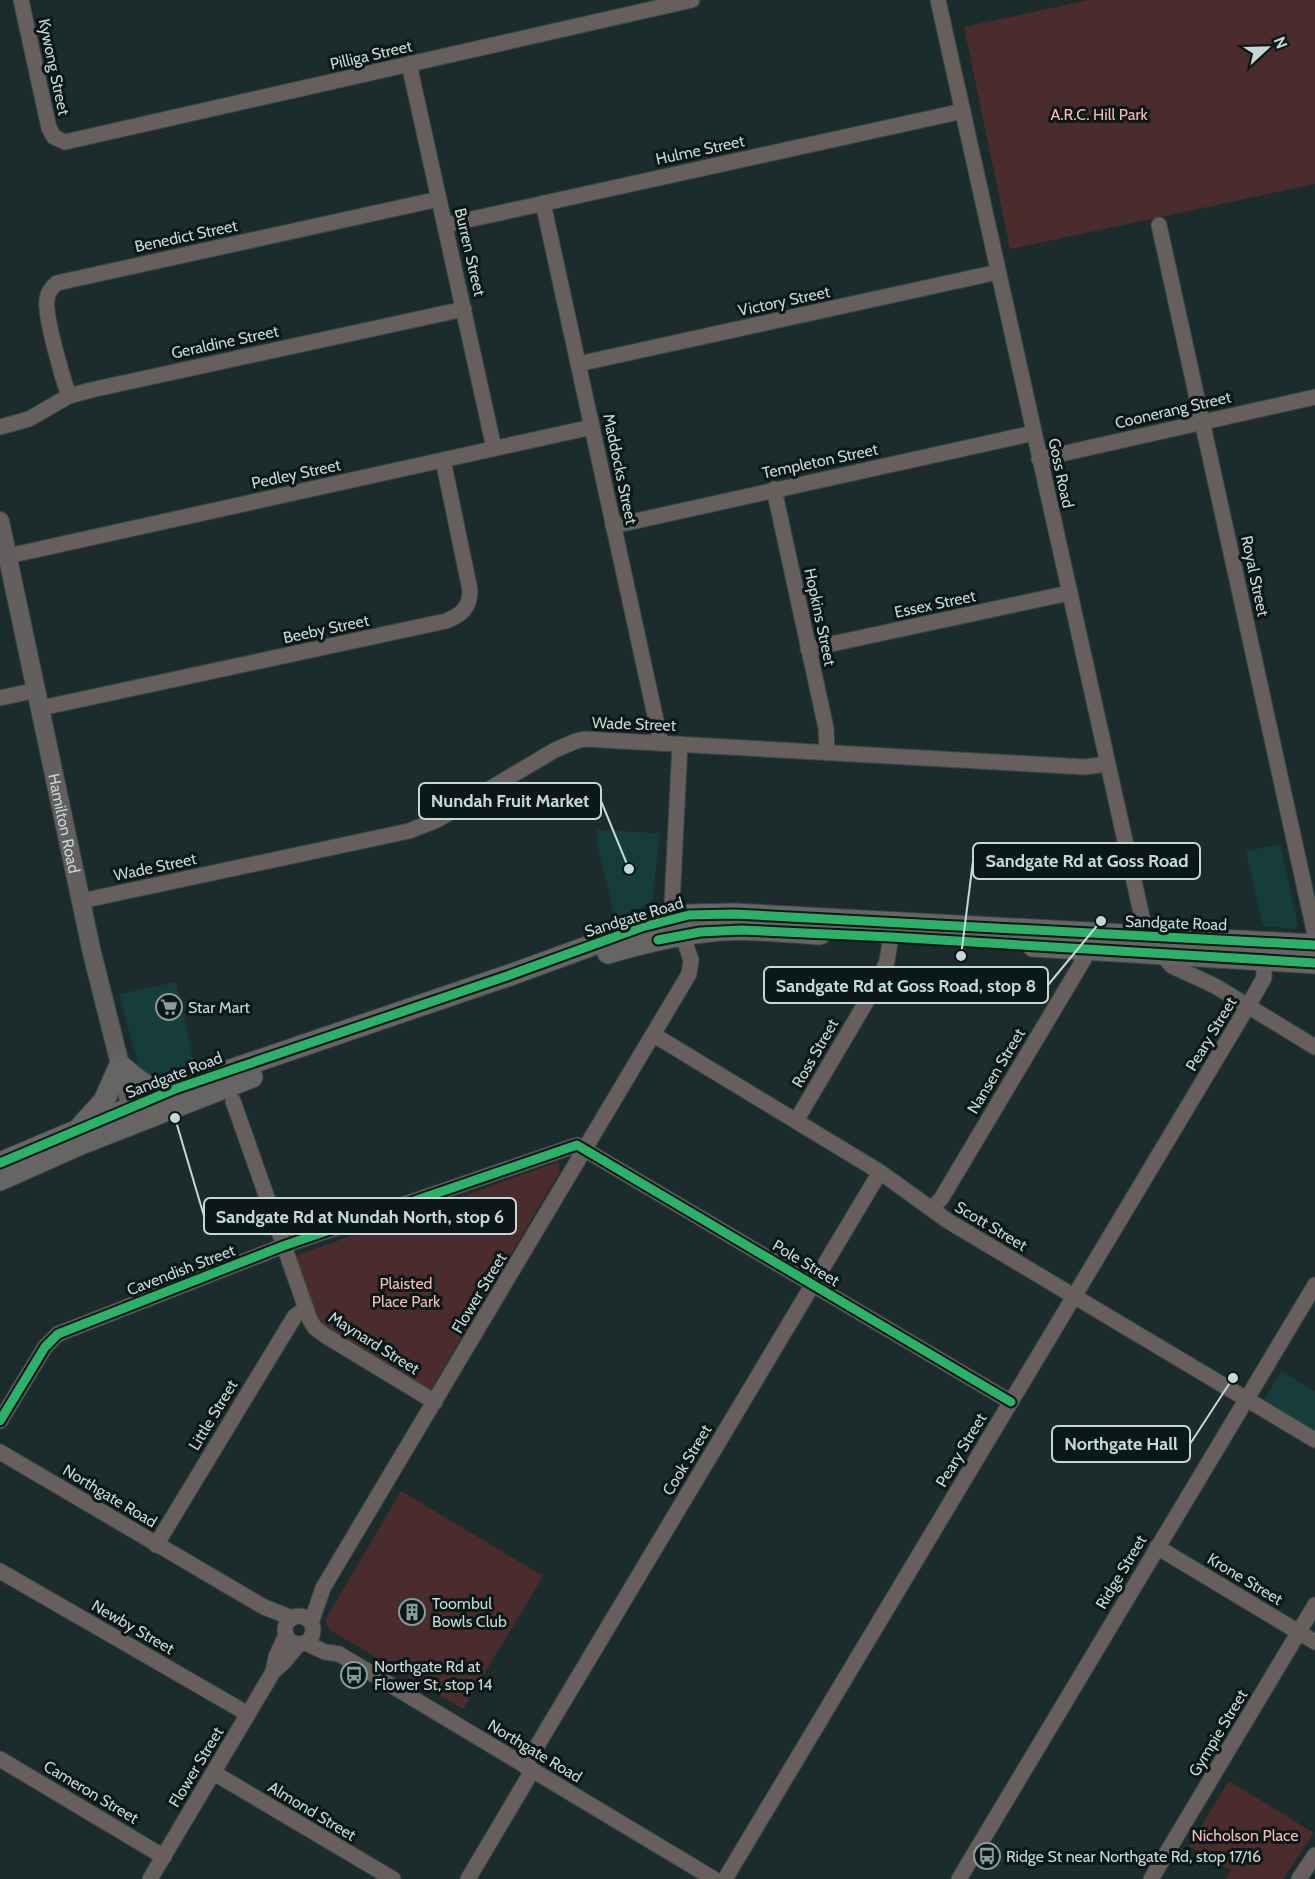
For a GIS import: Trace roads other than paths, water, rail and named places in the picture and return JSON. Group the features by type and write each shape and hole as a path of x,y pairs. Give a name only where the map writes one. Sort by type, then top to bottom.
{"highway":[{"name":"Sandgate Road","path":"0,1163 78,1130 133,1116 631,946 705,913 1152,947 1264,951 1315,945"},
{"name":"Sandgate Road","path":"0,1180 81,1144 133,1116 175,1089 507,976 642,927 678,926 1090,950 1152,947"},
{"name":"Sandgate Road","path":"1264,951 1315,963"},
{"path":"78,1130 104,1101 120,1065 144,1085 153,1088 175,1089"}],"main road":[{"name":"Hamilton Road","path":"0,521 6,567 37,690 103,1000 133,1116"}],"street":[{"name":"Kywong Street","path":"21,0 47,124 58,139"},
{"name":"Pilliga Street","path":"58,139 65,142 74,141 692,0"},
{"name":"Goss Road","path":"939,0 1107,764 1152,947"},
{"name":"Burren Street","path":"409,64 495,448"},
{"name":"Hulme Street","path":"445,225 963,111"},
{"name":"Benedict Street","path":"69,396 47,307 48,296 57,283 439,199"},
{"name":"Maddocks Street","path":"543,203 661,743"},
{"name":"Royal Street","path":"1159,225 1315,935"},
{"name":"Victory Street","path":"578,364 998,272"},
{"name":"Geraldine Street","path":"0,427 29,419 69,396 91,390 464,309"},
{"name":"Coonerang Street","path":"1039,459 1315,397"},
{"name":"Pedley Street","path":"6,567 443,460 592,427"},
{"name":"Templeton Street","path":"613,526 1034,433"},
{"name":"Beeby Street","path":"41,708 446,621 459,615 468,605 470,590 443,460"},
{"name":"Hopkins Street","path":"774,489 826,728 827,753"},
{"name":"Essex Street","path":"808,649 1069,593"},
{"path":"0,698 37,690"},
{"name":"Wade Street","path":"81,901 410,831 437,820 555,750 576,741 596,739 1085,766 1107,764"},
{"path":"678,926 672,904 680,744"},
{"name":"Flower Street","path":"150,1879 273,1672 276,1657 299,1630 305,1606 323,1588 685,984 691,970 691,960 678,926"},
{"name":"Ross Street","path":"796,1121 878,982 887,961 891,937"},
{"path":"1152,947 1172,966 1215,986 1315,1047"},
{"name":"Nansen Street","path":"931,1209 941,1199 1090,950"},
{"name":"Peary Street","path":"726,1879 1263,981 1264,951"},
{"name":"Scott Street","path":"654,1035 880,1172 948,1221 1315,1440"},
{"name":"Maynard Street","path":"233,1101 312,1324 322,1334 435,1402"},
{"name":"Cavendish Street","path":"0,1421 45,1347 58,1334 283,1246 572,1146 579,1145 585,1149"},
{"name":"Pole Street","path":"585,1149 1011,1402"},
{"name":"Cook Street","path":"468,1879 529,1768 880,1172"},
{"name":"Ridge Street","path":"959,1879 1315,1285"},
{"name":"Little Street","path":"156,1545 295,1316 306,1308"},
{"name":"Northgate Road","path":"0,1452 264,1607 299,1630 325,1652 339,1654 714,1879"},
{"name":"Krone Street","path":"1157,1547 1315,1642"},
{"name":"Newby Street","path":"0,1571 248,1714"},
{"name":"Gympie Street","path":"1151,1879 1315,1605"},
{"name":"Cameron Street","path":"0,1759 164,1857"},
{"name":"Almond Street","path":"213,1773 393,1879"},
{"path":"1299,1879 1315,1855"}],"place":[{"name":"Nundah Fruit Market","path":"629,869"},
{"name":"Sandgate Rd at Goss Road, stop 8","path":"1101,921"},
{"name":"Sandgate Rd at Goss Road","path":"961,956"},
{"name":"Star Mart","path":"169,1007"},
{"name":"Sandgate Rd at Nundah North, stop 6","path":"175,1118"},
{"name":"Northgate Hall","path":"1233,1378"},
{"name":"Toombul Bowls Club","path":"412,1612"},
{"name":"Northgate Rd at Flower St, stop 14","path":"354,1675"},
{"name":"Ridge St near Northgate Rd, stop 17/16","path":"987,1856"}],"park label":[{"name":"A.R.C. Hill Park","path":"1099,114"},
{"name":"Plaisted Place Park","path":"406,1292"},
{"name":"Nicholson Place","path":"1245,1835"}]}
